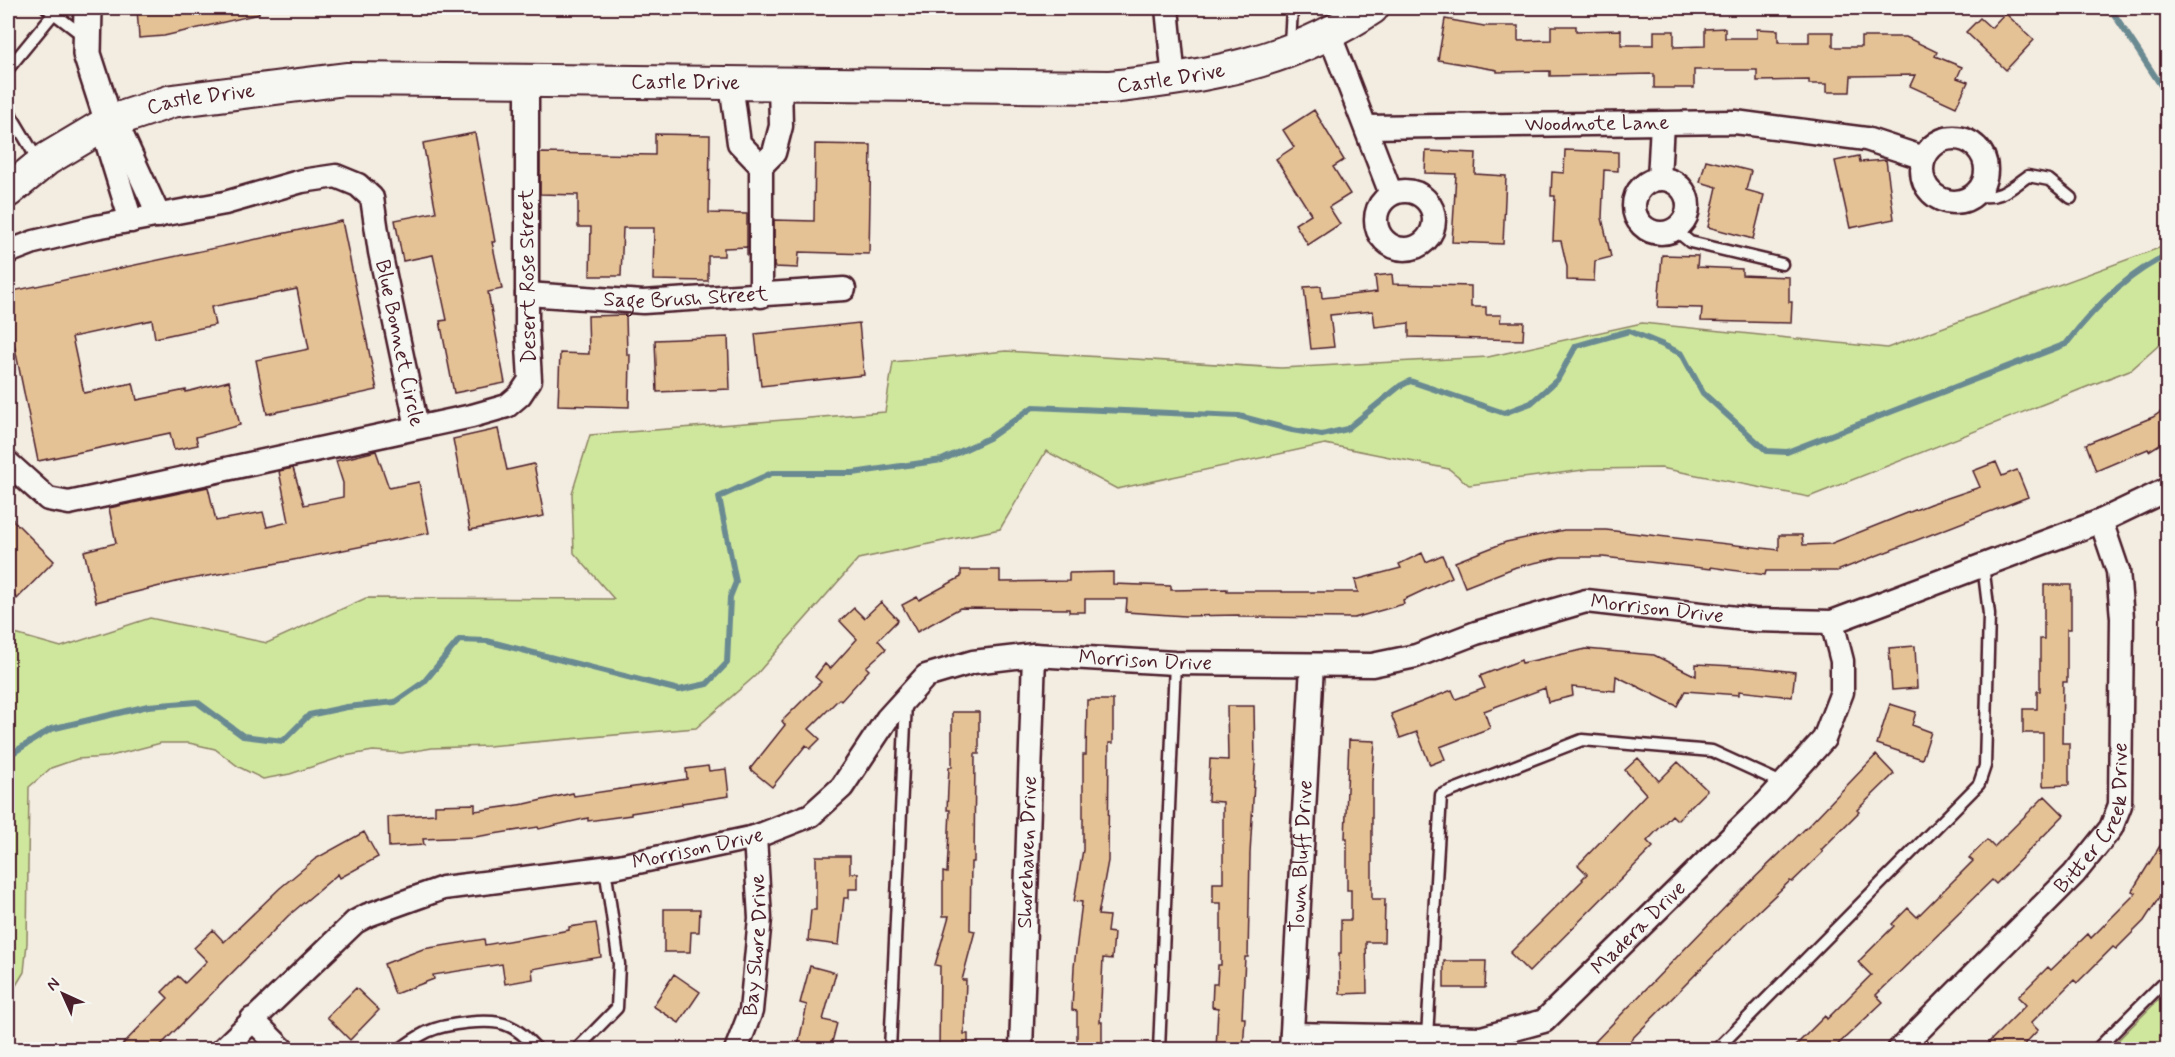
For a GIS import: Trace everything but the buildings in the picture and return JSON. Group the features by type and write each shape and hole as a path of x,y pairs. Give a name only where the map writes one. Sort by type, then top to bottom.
{"main road":[{"name":"Castle Drive","path":"8,191 40,164 109,122 172,101 346,79 1110,87 1174,80 1236,68 1290,51 1354,20 1372,8"}],"street":[{"path":"88,8 87,54 109,122 106,140 131,221"},
{"path":"1167,8 1174,80"},
{"path":"1329,33 1391,194"},
{"name":"Desert Rose Street","path":"417,427 507,406 520,395 530,380 527,294 527,81"},
{"path":"731,83 739,143 761,166 761,296"},
{"path":"761,166 774,153 781,126 780,83"},
{"path":"109,122 121,133 159,216"},
{"name":"Woodnote Lane","path":"1366,127 1735,122 1866,139 1924,158"},
{"path":"1659,179 1662,123"},
{"path":"1949,138 1960,138 1971,142 1979,149 1986,170 1984,180 1974,195 1953,202 1934,195 1923,178 1924,158 1930,148 1949,138"},
{"name":"Blue Bonnet Circle","path":"8,252 34,242 225,203 302,181 336,176 358,185 372,198 380,252 417,427 69,502 48,499 8,463"},
{"path":"1668,179 1676,183 1687,198 1686,215 1674,229 1666,232 1649,230 1642,225 1634,209 1638,192 1651,181 1668,179"},
{"name":"Sage Brush Street","path":"527,294 643,302 844,289"},
{"name":"Morrison Drive","path":"222,1050 355,922 368,915 443,888 605,868 755,837 811,814 842,788 887,719 926,676 973,662 1034,655 1175,663 1372,665 1416,656 1476,633 1586,601 1754,620 1832,622 2100,520 2168,489"},
{"name":"Bitter Creek Drive","path":"1899,1050 2074,874 2111,828 2117,813 2120,805 2122,730 2122,618 2118,571 2100,520"},
{"name":"Madera Drive","path":"1292,1042 1427,1037 1481,1038 1544,1021 1575,993 1784,784 1824,739 1842,692 1842,661 1832,622"},
{"name":"Shorehaven Drive","path":"1021,1050 1034,655"},
{"name":"Town Bluff Drive","path":"1292,1042 1312,665"},
{"name":"Bay Shore Drive","path":"736,1050 751,1011 760,918 755,837"},
{"path":"252,1020 283,1050"}],"lane":[{"path":"1290,51 1292,8"},
{"path":"8,69 51,10 87,39"},
{"path":"8,110 40,164"},
{"path":"1974,195 1988,198 2008,191 2028,177 2049,180 2071,198"},
{"path":"1674,229 1690,242 1782,264"},
{"path":"1716,1050 1979,784 1985,766 1989,614 1983,565"},
{"path":"1159,1050 1175,663"},
{"path":"890,1050 907,697"},
{"path":"1427,1037 1441,795 1582,740 1712,751 1784,784"},
{"path":"576,1050 618,1008 619,964 605,868"},
{"path":"2096,1050 2168,978"},
{"path":"399,1050 429,1031 464,1024 491,1022 507,1024 520,1032 538,1050"}],"green space":[{"path":"2167,245 2167,338 2132,369 1809,497 1661,468 1591,469 1469,485 1449,469 1325,444 1117,489 1046,451 1000,529 858,559 755,676 696,728 488,746 432,748 402,753 373,751 345,756 290,774 263,779 239,767 215,749 189,743 161,743 107,757 77,759 51,768 29,787 27,943 24,972 8,999 8,632 61,647 150,618 267,643 366,598 614,599 574,553 572,493 590,435 885,412 893,362 1006,351 1281,368 1488,357 1642,323 1887,348"},
{"path":"2167,991 2167,1049 2109,1049"}],"waterway":[{"path":"2110,8 2168,96"},
{"path":"8,756 51,729 148,706 197,702 243,736 283,741 309,715 347,707 395,702 424,682 459,640 487,641 679,690 707,684 727,663 730,597 736,582 719,497 772,473 853,473 942,460 989,438 1033,407 1239,416 1292,430 1322,435 1347,429 1400,386 1410,381 1504,413 1531,403 1557,380 1576,346 1629,331 1682,354 1703,393 1767,451 1787,452 2066,344 2112,293 2139,272 2168,255"}]}
